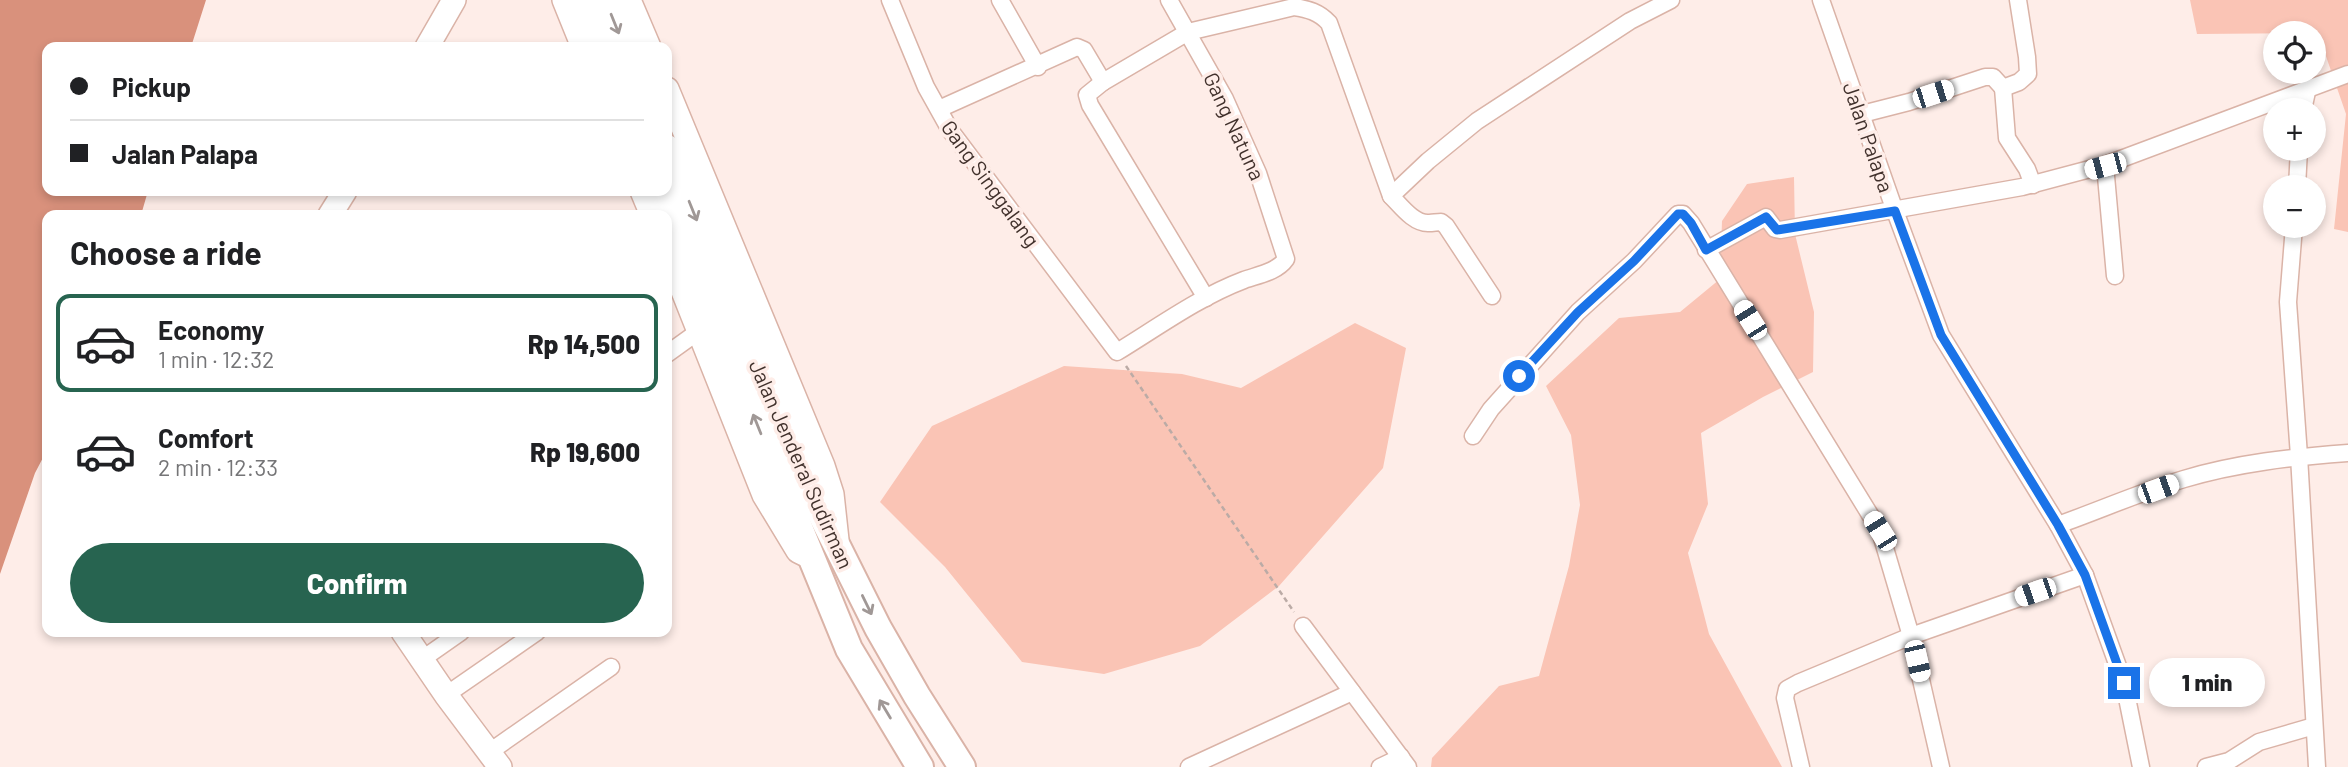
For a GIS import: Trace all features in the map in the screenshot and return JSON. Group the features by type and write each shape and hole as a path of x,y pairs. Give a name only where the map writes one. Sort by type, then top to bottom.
{"main road":[{"path":"583,0 600,42"},
{"path":"606,0 623,42"},
{"name":"Jalan Jenderal Sudirman","path":"672,161 793,483 813,560 849,649 920,767"},
{"name":"Jalan Jenderal Sudirman","path":"672,215 793,483 837,546 885,640 962,767"}],"street":[{"path":"430,42 454,0"},
{"path":"564,0 581,42"},
{"path":"629,0 647,42"},
{"name":"Gang Singgalang","path":"890,0 926,87 950,130 1117,352"},
{"path":"1000,0 1038,67"},
{"name":"Gang Natuna","path":"1169,0 1225,99 1258,173 1286,259 1266,273 1234,284 1206,298"},
{"path":"1391,196 1477,121 1630,21 1671,0"},
{"name":"Jalan Palapa","path":"1821,0 1941,335 2058,525 2085,575 2124,683 2141,767"},
{"path":"2003,88 2019,82 2028,74 2018,0"},
{"path":"1117,352 1206,298 1090,106 1087,95 1103,82 1188,32 1294,4 1319,14 1329,23 1391,196 1409,215 1418,220 1427,223 1441,222 1446,226 1492,296"},
{"path":"939,109 1079,47 1084,50 1103,82"},
{"path":"1706,250 1766,217 1777,230 2033,185 2105,166 2348,74"},
{"path":"1861,114 1993,77 2003,88 2007,138 2027,169 2033,185"},
{"path":"2306,98 2308,87"},
{"path":"672,101 823,466 832,494 837,546"},
{"path":"2105,166 2115,276"},
{"path":"1473,436 1491,409 1578,312 1634,261 1678,214 1683,214 1880,531 1911,636 1941,767"},
{"path":"2293,238 2288,302 2316,767"},
{"path":"672,264 764,495 798,551 813,560"},
{"path":"672,351 699,331"},
{"path":"2058,525 2183,479 2299,456 2348,453"},
{"path":"1801,767 1785,698 1787,689 1911,636 2085,575"},
{"path":"1303,626 1405,762 1380,767"},
{"path":"406,637 494,760 611,667"},
{"path":"421,660 454,637"},
{"path":"446,695 530,637"},
{"path":"1189,767 1352,692"},
{"path":"2207,767 2229,761 2259,742 2314,726"}],"path":[{"path":"1117,352 1303,626"}],"shaded area":[{"path":"0,0 206,0 193,42 42,42 42,196 147,196 142,210 42,210 42,460 0,574"},
{"path":"2190,0 2348,0 2348,232 2334,229 2346,114 2326,56 2326,21 2263,21 2263,33 2197,34"},
{"path":"1794,177 1795,234 1814,312 1813,372 1701,433 1708,504 1688,553 1709,634 1782,767 1431,767 1432,758 1499,686 1539,676 1569,566 1580,505 1571,435 1546,386 1619,318 1680,312 1720,279 1722,221 1747,184"},
{"path":"1355,323 1406,348 1383,468 1279,586 1200,646 1104,674 1022,662 945,567 880,502 932,426 1064,366 1182,374 1241,388"}],"route":[{"path":"1519,376 1578,312 1634,261 1678,214 1683,214 1691,223 1706,250 1766,217 1777,230 1895,211 1941,335 2058,525 2085,575 2124,683"}]}
